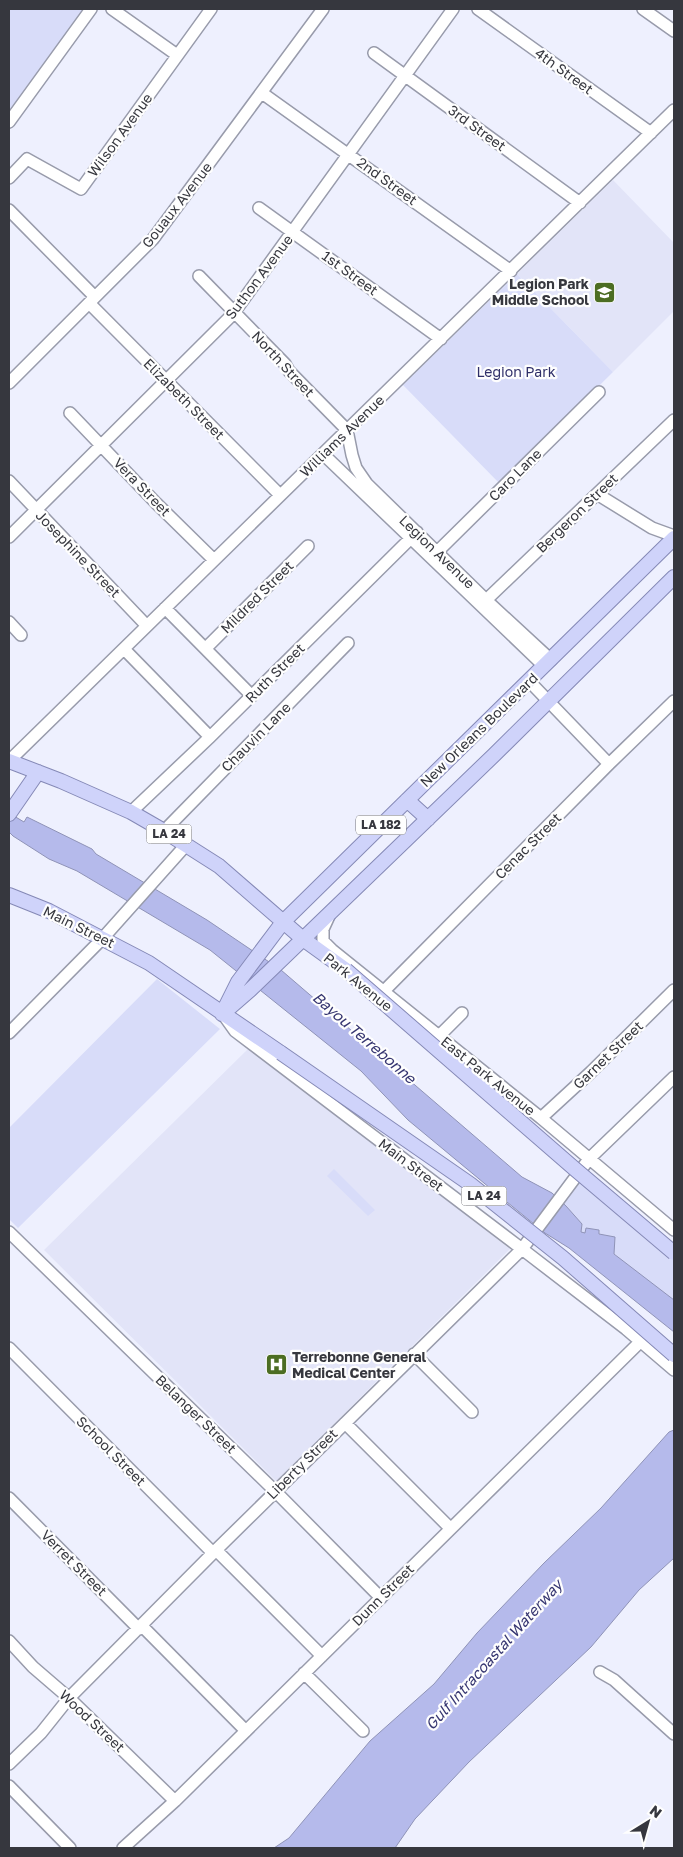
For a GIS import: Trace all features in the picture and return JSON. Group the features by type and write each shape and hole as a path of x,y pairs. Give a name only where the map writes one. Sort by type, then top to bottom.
{"main road":[{"name":"New Orleans Boulevard","path":"283,922 674,537"},
{"name":"New Orleans Boulevard","path":"303,939 674,577"},
{"name":"Park Avenue","path":"9,761 130,812 164,830 219,866 303,939 346,970 576,1170 674,1252"},
{"path":"12,811 38,772"},
{"path":"407,800 428,819"},
{"name":"Main Street","path":"9,895 49,911 149,963 281,1052 470,1184 563,1258 674,1355"},
{"name":"LA 182","path":"222,1014 238,982 283,922"},
{"name":"LA 182","path":"222,1014 303,939"}],"street":[{"path":"9,122 91,9"},
{"path":"112,9 177,56"},
{"name":"Wilson Avenue","path":"9,178 28,159 81,190 211,9"},
{"name":"Gouaux Avenue","path":"11,376 92,300 153,239 323,9"},
{"name":"Suthon Avenue","path":"9,537 235,312 453,9"},
{"name":"4th Street","path":"478,9 651,133"},
{"path":"643,9 674,31"},
{"name":"3rd Street","path":"374,53 580,203"},
{"name":"2nd Street","path":"262,93 511,270"},
{"name":"Williams Avenue","path":"9,761 674,110"},
{"name":"1st Street","path":"259,208 441,338"},
{"name":"Elizabeth Street","path":"9,210 165,380 280,495"},
{"name":"North Street","path":"198,276 235,312 285,364 288,371 347,430"},
{"name":"Caro Lane","path":"434,555 599,392"},
{"name":"Vera Street","path":"70,413 214,560"},
{"name":"Bergeron Street","path":"483,603 674,420"},
{"name":"Legion Avenue","path":"347,430 356,468 368,491"},
{"name":"Legion Avenue","path":"323,454 368,491 547,663"},
{"name":"Josephine Street","path":"9,481 147,626"},
{"path":"597,494 652,528 674,537"},
{"name":"Ruth Street","path":"130,812 210,737 414,536"},
{"name":"Mildred Street","path":"206,648 308,546"},
{"path":"165,608 252,696"},
{"path":"9,622 21,635"},
{"name":"Chauvin Lane","path":"164,830 348,644"},
{"path":"124,649 210,737"},
{"path":"529,681 608,764"},
{"name":"Cenac Street","path":"382,992 608,764 674,701"},
{"path":"9,1033 103,938 186,845"},
{"name":"East Park Avenue","path":"330,914 323,929 323,941 382,992 541,1118 674,1230"},
{"name":"Garnet Street","path":"541,1118 591,1072 674,990"},
{"path":"439,1036 462,1013"},
{"name":"Main Street","path":"222,1014 235,1030 641,1341 674,1370"},
{"name":"Liberty Street","path":"9,1764 41,1733 69,1698 275,1491 522,1249 589,1159 674,1077"},
{"name":"Belanger Street","path":"9,1232 275,1491 381,1598"},
{"name":"Dunn Street","path":"123,1848 175,1801 641,1341"},
{"name":"School Street","path":"9,1348 322,1656"},
{"path":"414,1354 472,1412"},
{"path":"344,1423 450,1528"},
{"name":"Verret Street","path":"9,1498 246,1731"},
{"name":"Wood Street","path":"9,1641 33,1667 69,1698 175,1801"},
{"path":"600,1672 614,1680 674,1734"},
{"path":"304,1673 363,1731"},
{"path":"9,1786 70,1848"}],"shaded area":[{"name":"Legion Park Middle School","path":"613,180 674,243 674,311 613,372 517,274"},
{"name":"Terrebonne General Medical Center","path":"250,1047 510,1249 276,1481 44,1250"}],"green space":[{"path":"9,9 91,9 9,122"},
{"name":"Legion Park","path":"517,274 613,372 500,484 403,385"},
{"path":"157,979 220,1029 18,1228 9,1219 9,1128"},
{"path":"334,1169 375,1210 368,1216 327,1176"},
{"path":"580,1171 674,1252 674,1300 618,1257 601,1238 599,1230 586,1228 585,1233 581,1232 582,1224 560,1200"}],"water":[{"path":"9,813 24,822 27,817 92,849 96,854 207,920 281,970 522,1177 552,1193 582,1224 581,1232 585,1233 586,1228 599,1230 599,1234 615,1237 614,1254 674,1300 674,1332 569,1248 545,1233 502,1198 408,1120 361,1071 210,950 77,871 49,859 13,836 9,832"},
{"name":"Gulf Intracoastal Waterway","path":"674,1430 674,1558 639,1590 591,1647 469,1762 415,1819 395,1848 274,1848 289,1838 370,1741 434,1684 477,1633 544,1563 601,1508 669,1432"}],"place":[{"name":"Legion Park Middle School","path":"605,292"},
{"name":"Terrebonne General Medical Center","path":"276,1365"}],"water label":[{"name":"Bayou Terrebonne","path":"364,1038"}]}
